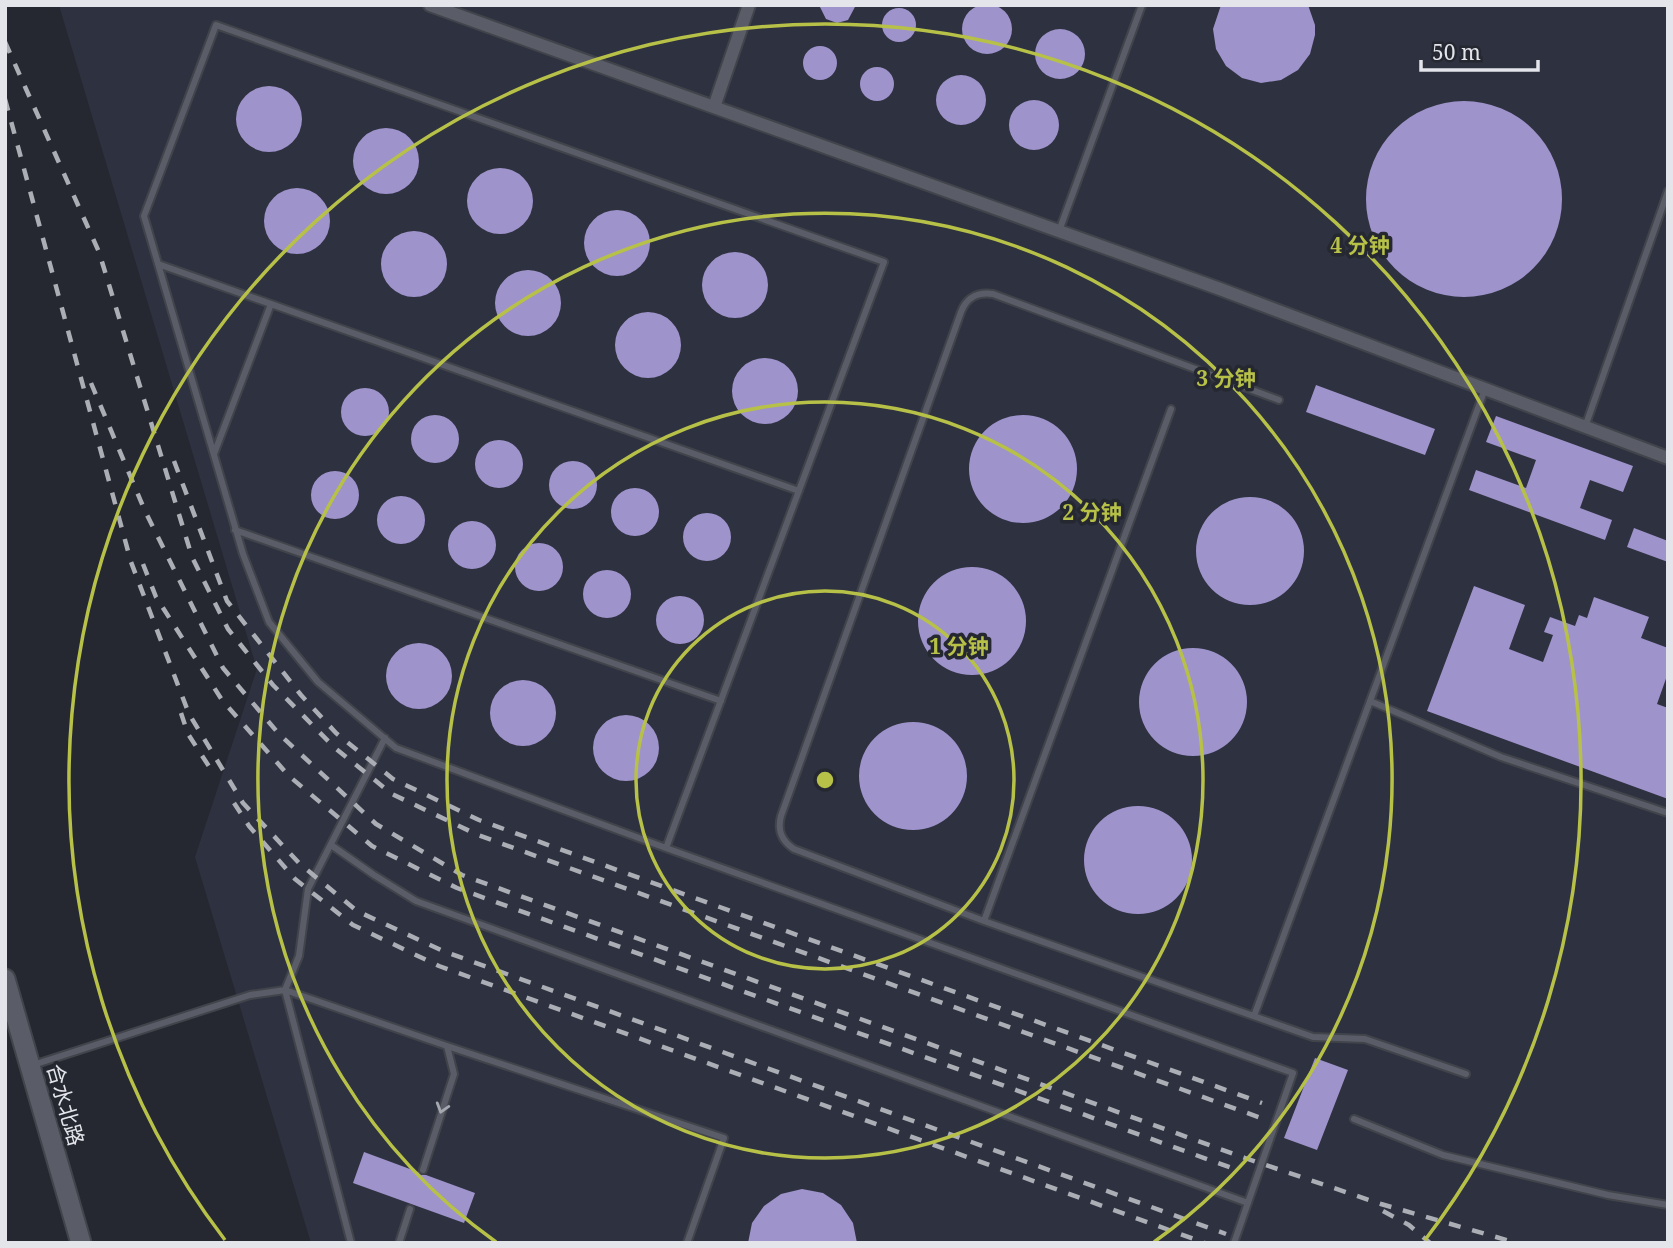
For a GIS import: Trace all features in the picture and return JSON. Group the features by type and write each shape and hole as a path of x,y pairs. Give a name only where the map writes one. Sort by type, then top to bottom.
{"street":[{"path":"430,5 1220,289 1668,458"},
{"path":"714,107 749,5"},
{"name":"合水北路","path":"5,979 81,1243"}],"lane":[{"path":"1059,231 1142,5"},
{"path":"666,848 884,262 216,25 144,216 235,530 270,622 318,682 396,748 666,848 1293,1073 1234,1243"},
{"path":"1585,427 1668,191"},
{"path":"158,264 799,491"},
{"path":"1279,400 993,294 977,294 964,305 779,824 783,839 794,849 984,921 1313,1037 1365,1039 1466,1074"},
{"path":"214,456 271,304"},
{"path":"1254,1016 1485,389"},
{"path":"984,921 1171,410"},
{"path":"235,530 721,701"},
{"path":"1370,701 1501,757 1668,813"},
{"path":"351,1243 285,990 299,956 308,889 385,738"},
{"path":"331,845 374,876 416,901 1248,1203"},
{"path":"30,1066 250,995 285,990 724,1138 687,1243"},
{"path":"423,1170 454,1074 447,1046"},
{"path":"1354,1119 1443,1155 1608,1195 1668,1205"},
{"path":"399,1243 410,1209"}],"shaded area":[{"path":"59,5 1668,5 1668,1243 311,1243 195,857 257,669"}],"building":[{"path":"987,4 1005,11 1012,29 1005,47 987,54 969,47 962,29 969,11"},
{"path":"819,5 856,5 848,20 837,23 826,19"},
{"path":"1221,5 1308,5 1315,25 1310,54 1298,70 1281,80 1261,83 1242,78 1226,66 1216,49 1213,29"},
{"path":"899,8 911,13 916,25 911,37 899,42 887,37 882,25 887,13"},
{"path":"1060,29 1078,36 1085,54 1078,72 1060,79 1042,72 1035,54 1042,36"},
{"path":"820,46 832,51 837,63 832,75 820,80 808,75 803,63 808,51"},
{"path":"877,67 889,72 894,84 889,96 877,101 865,96 860,84 865,72"},
{"path":"961,75 979,82 986,100 979,118 961,125 943,118 936,100 943,82"},
{"path":"269,86 282,89 292,96 299,106 302,119 299,132 292,142 282,149 269,152 256,149 246,142 239,132 236,119 239,106 246,96 256,89"},
{"path":"1034,100 1052,107 1059,125 1052,143 1034,150 1016,143 1009,125 1016,107"},
{"path":"1464,101 1502,108 1519,117 1533,130 1546,144 1555,161 1562,199 1555,237 1546,254 1533,268 1519,281 1502,290 1464,297 1426,290 1409,281 1395,268 1382,254 1373,237 1366,199 1373,161 1382,144 1395,130 1409,117 1426,108"},
{"path":"386,128 399,131 409,138 416,148 419,161 416,174 409,184 399,191 386,194 373,191 363,184 356,174 353,161 356,148 363,138 373,131"},
{"path":"500,168 513,171 523,178 530,188 533,201 530,214 523,224 513,231 500,234 487,231 477,224 470,214 467,201 470,188 477,178 487,171"},
{"path":"297,188 310,191 320,198 327,208 330,221 327,234 320,244 310,251 297,254 284,251 274,244 267,234 264,221 267,208 274,198 284,191"},
{"path":"617,210 630,213 640,220 647,230 650,243 647,256 640,266 630,273 617,276 604,273 594,266 587,256 584,243 587,230 594,220 604,213"},
{"path":"414,231 427,234 437,241 444,251 447,264 444,277 437,287 427,294 414,297 401,294 391,287 384,277 381,264 384,251 391,241 401,234"},
{"path":"735,252 748,255 758,262 765,272 768,285 765,298 758,308 748,315 735,318 722,315 712,308 705,298 702,285 705,272 712,262 722,255"},
{"path":"528,270 541,273 551,280 558,290 561,303 558,316 551,326 541,333 528,336 515,333 505,326 498,316 495,303 498,290 505,280 515,273"},
{"path":"648,312 661,315 671,322 678,332 681,345 678,358 671,368 661,375 648,378 635,375 625,368 618,358 615,345 618,332 625,322 635,315"},
{"path":"765,358 778,361 788,368 795,378 798,391 795,404 788,414 778,421 765,424 752,421 742,414 735,404 732,391 735,378 742,368 752,361"},
{"path":"1316,385 1435,429 1425,455 1306,412"},
{"path":"365,388 382,395 389,412 382,429 365,436 348,429 341,412 348,395"},
{"path":"435,415 452,422 459,439 452,456 435,463 418,456 411,439 418,422"},
{"path":"1023,415 1044,419 1061,431 1073,448 1077,469 1073,490 1061,507 1044,519 1023,523 1002,519 985,507 973,490 969,469 973,448 985,431 1002,419"},
{"path":"1496,416 1633,466 1623,492 1590,480 1580,508 1612,520 1605,540 1469,490 1476,470 1526,488 1536,460 1486,442"},
{"path":"499,440 516,447 523,464 516,481 499,488 482,481 475,464 482,447"},
{"path":"573,461 590,468 597,485 590,502 573,509 556,502 549,485 556,468"},
{"path":"335,471 352,478 359,495 352,512 335,519 318,512 311,495 318,478"},
{"path":"635,488 652,495 659,512 652,529 635,536 618,529 611,512 618,495"},
{"path":"401,496 418,503 425,520 418,537 401,544 384,537 377,520 384,503"},
{"path":"1250,497 1271,501 1288,513 1300,530 1304,551 1300,572 1288,589 1271,601 1250,605 1229,601 1212,589 1200,572 1196,551 1200,530 1212,513 1229,501"},
{"path":"707,513 724,520 731,537 724,554 707,561 690,554 683,537 690,520"},
{"path":"472,521 489,528 496,545 489,562 472,569 455,562 448,545 455,528"},
{"path":"1634,528 1668,541 1668,562 1627,547"},
{"path":"539,543 556,550 563,567 556,584 539,591 522,584 515,567 522,550"},
{"path":"972,567 993,571 1010,583 1022,600 1026,621 1022,642 1010,659 993,671 972,675 951,671 934,659 922,642 918,621 922,600 934,583 951,571"},
{"path":"607,570 624,577 631,594 624,611 607,618 590,611 583,594 590,577"},
{"path":"1474,586 1525,605 1509,649 1543,662 1553,635 1544,632 1550,617 1575,626 1579,615 1587,618 1594,597 1649,617 1641,638 1668,648 1668,673 1657,704 1668,708 1668,799 1427,711"},
{"path":"680,596 697,603 704,620 697,637 680,644 663,637 656,620 663,603"},
{"path":"419,643 442,653 452,676 442,699 419,709 396,699 386,676 396,653"},
{"path":"1193,648 1214,652 1231,664 1243,681 1247,702 1243,723 1231,740 1214,752 1193,756 1172,752 1155,740 1143,723 1139,702 1143,681 1155,664 1172,652"},
{"path":"523,680 546,690 556,713 546,736 523,746 500,736 490,713 500,690"},
{"path":"626,715 649,725 659,748 649,771 626,781 603,771 593,748 603,725"},
{"path":"913,722 934,726 951,738 963,755 967,776 963,797 951,814 934,826 913,830 892,826 875,814 863,797 859,776 863,755 875,738 892,726"},
{"path":"1138,806 1159,810 1176,822 1188,839 1192,860 1188,881 1176,898 1159,910 1138,914 1117,910 1100,898 1088,881 1084,860 1088,839 1100,822 1117,810"},
{"path":"1315,1058 1348,1070 1317,1150 1284,1138"},
{"path":"364,1152 475,1193 464,1223 353,1183"},
{"path":"802,1189 823,1193 841,1205 853,1223 857,1243 748,1243 752,1223 764,1206 781,1194"}],"railway":[{"path":"5,42 99,252 192,557 228,629 273,685 335,748 392,794 478,835 1261,1118"},
{"path":"5,99 131,562 189,714 243,803 300,864 357,911 443,951 1226,1234"},
{"path":"91,383 145,511 223,668 279,734 376,824 462,875 1245,1158 1381,1204 1517,1243"},
{"path":"174,461 227,601 301,695 336,733 393,779 479,820 1262,1103"},
{"path":"143,564 156,597 222,700 289,776 372,846 457,888 1240,1171"},
{"path":"181,713 188,734 212,771"},
{"path":"234,803 249,826 295,879 353,925 439,966 1205,1243"},
{"path":"1383,1211 1409,1225 1430,1243"}]}
